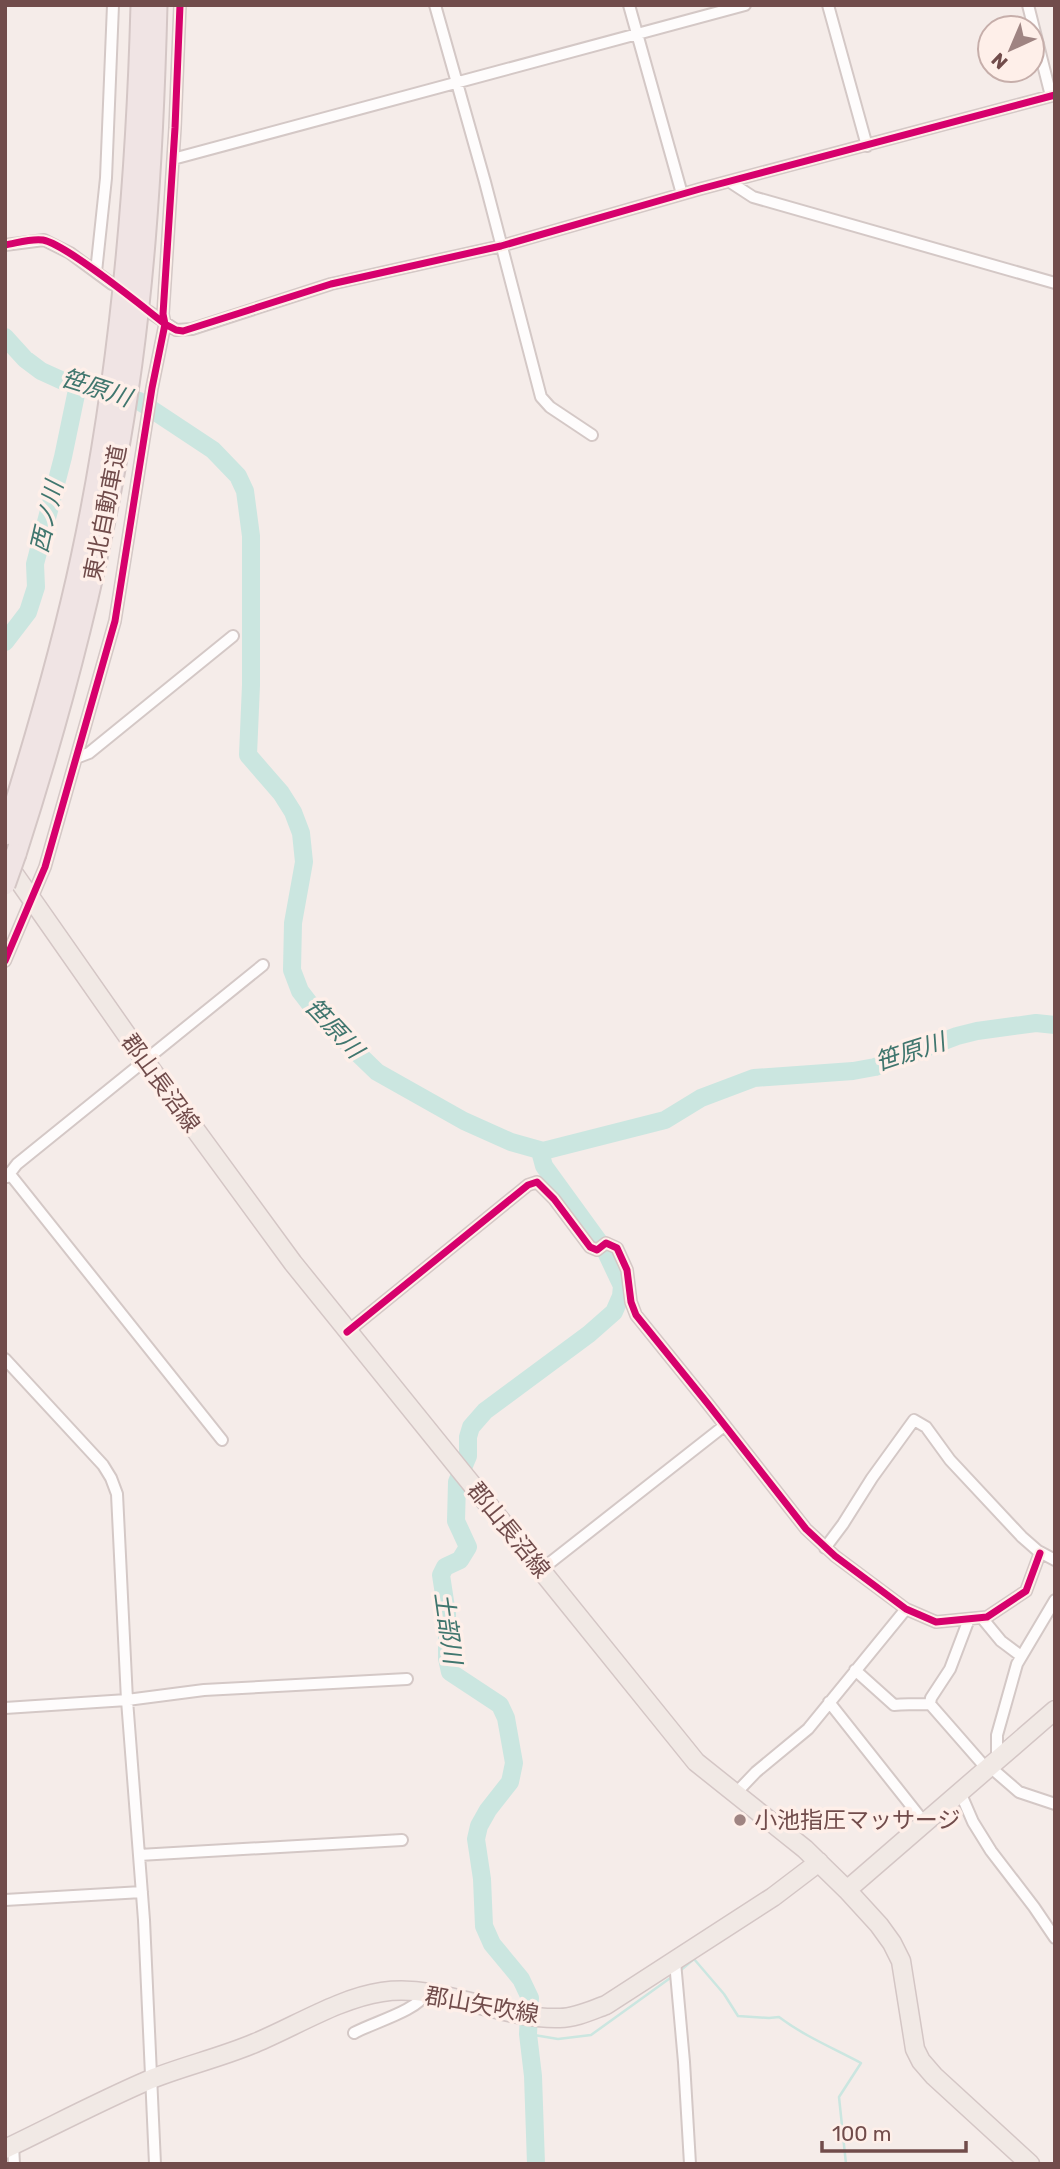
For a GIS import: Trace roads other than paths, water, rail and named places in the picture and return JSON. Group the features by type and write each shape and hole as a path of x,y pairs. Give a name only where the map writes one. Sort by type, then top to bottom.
{"highway":[{"name":"東北自動車道","path":"5,835 55,667 81,557 101,449 117,349 133,189 141,5"},
{"name":"東北自動車道","path":"5,885 11,857 70,675 116,467 131,366 150,174 157,5"}],"main road":[{"name":"郡山長沼線","path":"11,857 32,900 145,1061 293,1263 696,1762 819,1862 879,1925 897,1952 912,2037 921,2061 933,2076 1030,2164"},
{"path":"847,1890 1055,1710"},
{"name":"郡山矢吹線","path":"9,2147 152,2079 251,2045 342,2004 382,1992 426,1993 512,2013 561,2018 576,2016 606,2005 675,1962 773,1898 819,1862"}],"street":[{"path":"96,272 106,178 113,5"},
{"path":"5,961 45,867 115,621 152,388 165,324 163,314 180,5"},
{"path":"435,5 541,397 550,407 592,435"},
{"path":"629,5 682,194"},
{"path":"173,159 745,5"},
{"path":"828,5 867,146"},
{"path":"148,311 176,330 192,329 331,284 501,246 682,194 1053,96 1028,5"},
{"path":"730,182 748,194 774,203 1055,283"},
{"path":"5,245 44,240 112,284"},
{"path":"76,758 89,753 233,636"},
{"path":"222,1440 7,1176 17,1164 263,965"},
{"path":"347,1332 533,1182 539,1183 590,1248 617,1248 627,1270 631,1301 636,1315 806,1529 825,1548 906,1609 936,1622 982,1618 1026,1591 1040,1553"},
{"path":"5,1359 103,1465 117,1494 127,1700 142,1892 155,2164"},
{"path":"825,1548 914,1420 930,1431 950,1460 1022,1537 1040,1553 1055,1560"},
{"path":"542,1569 724,1426"},
{"path":"991,1764 1021,1656 1055,1600"},
{"path":"735,1794 756,1772 808,1730 906,1609"},
{"path":"982,1618 1001,1641 1021,1656"},
{"path":"930,1704 930,1699 950,1669 969,1619"},
{"path":"855,1670 895,1705 930,1704"},
{"path":"5,1708 127,1700 193,1691 407,1679"},
{"path":"828,1702 924,1822"},
{"path":"930,1704 1019,1792 1055,1804"},
{"path":"960,1792 991,1852 1055,1938"},
{"path":"139,1855 401,1840"},
{"path":"5,1900 142,1892"},
{"path":"675,1962 690,2164"},
{"path":"355,2033 418,2004 426,1993"},
{"path":"9,2147 14,2164"}],"waterway":[{"name":"笹原川","path":"5,337 25,359 41,371 63,381 139,401 213,450 238,476 245,491 251,536 248,755 281,793 293,812 301,833 304,862 293,923 292,970 300,991 320,1017 377,1072 464,1121 511,1142 543,1151 665,1120 701,1098 754,1078 853,1071 875,1067 977,1031 1036,1023 1055,1025"},
{"name":"西ノ川","path":"5,642 28,612 36,587 35,564 63,457 78,385"},
{"name":"土部川","path":"536,2164 533,2076 528,2034 530,1998 521,1979 492,1944 484,1926 482,1879 476,1839 479,1826 488,1810 510,1782 514,1763 506,1718 500,1705 450,1672 447,1658 447,1614 441,1575 445,1567 460,1560 468,1547 456,1521 457,1482 468,1456 471,1427 485,1411 589,1334 614,1312 621,1296 622,1286 605,1250 544,1166 541,1155 543,1151"},
{"path":"681,1970 694,1959 724,1994 738,2016 779,2017 861,2063 839,2097 846,2164"},
{"path":"528,2034 558,2039 591,2035 673,1976"}],"place":[{"name":"小池指圧マッサージ","path":"740,1820"}]}
